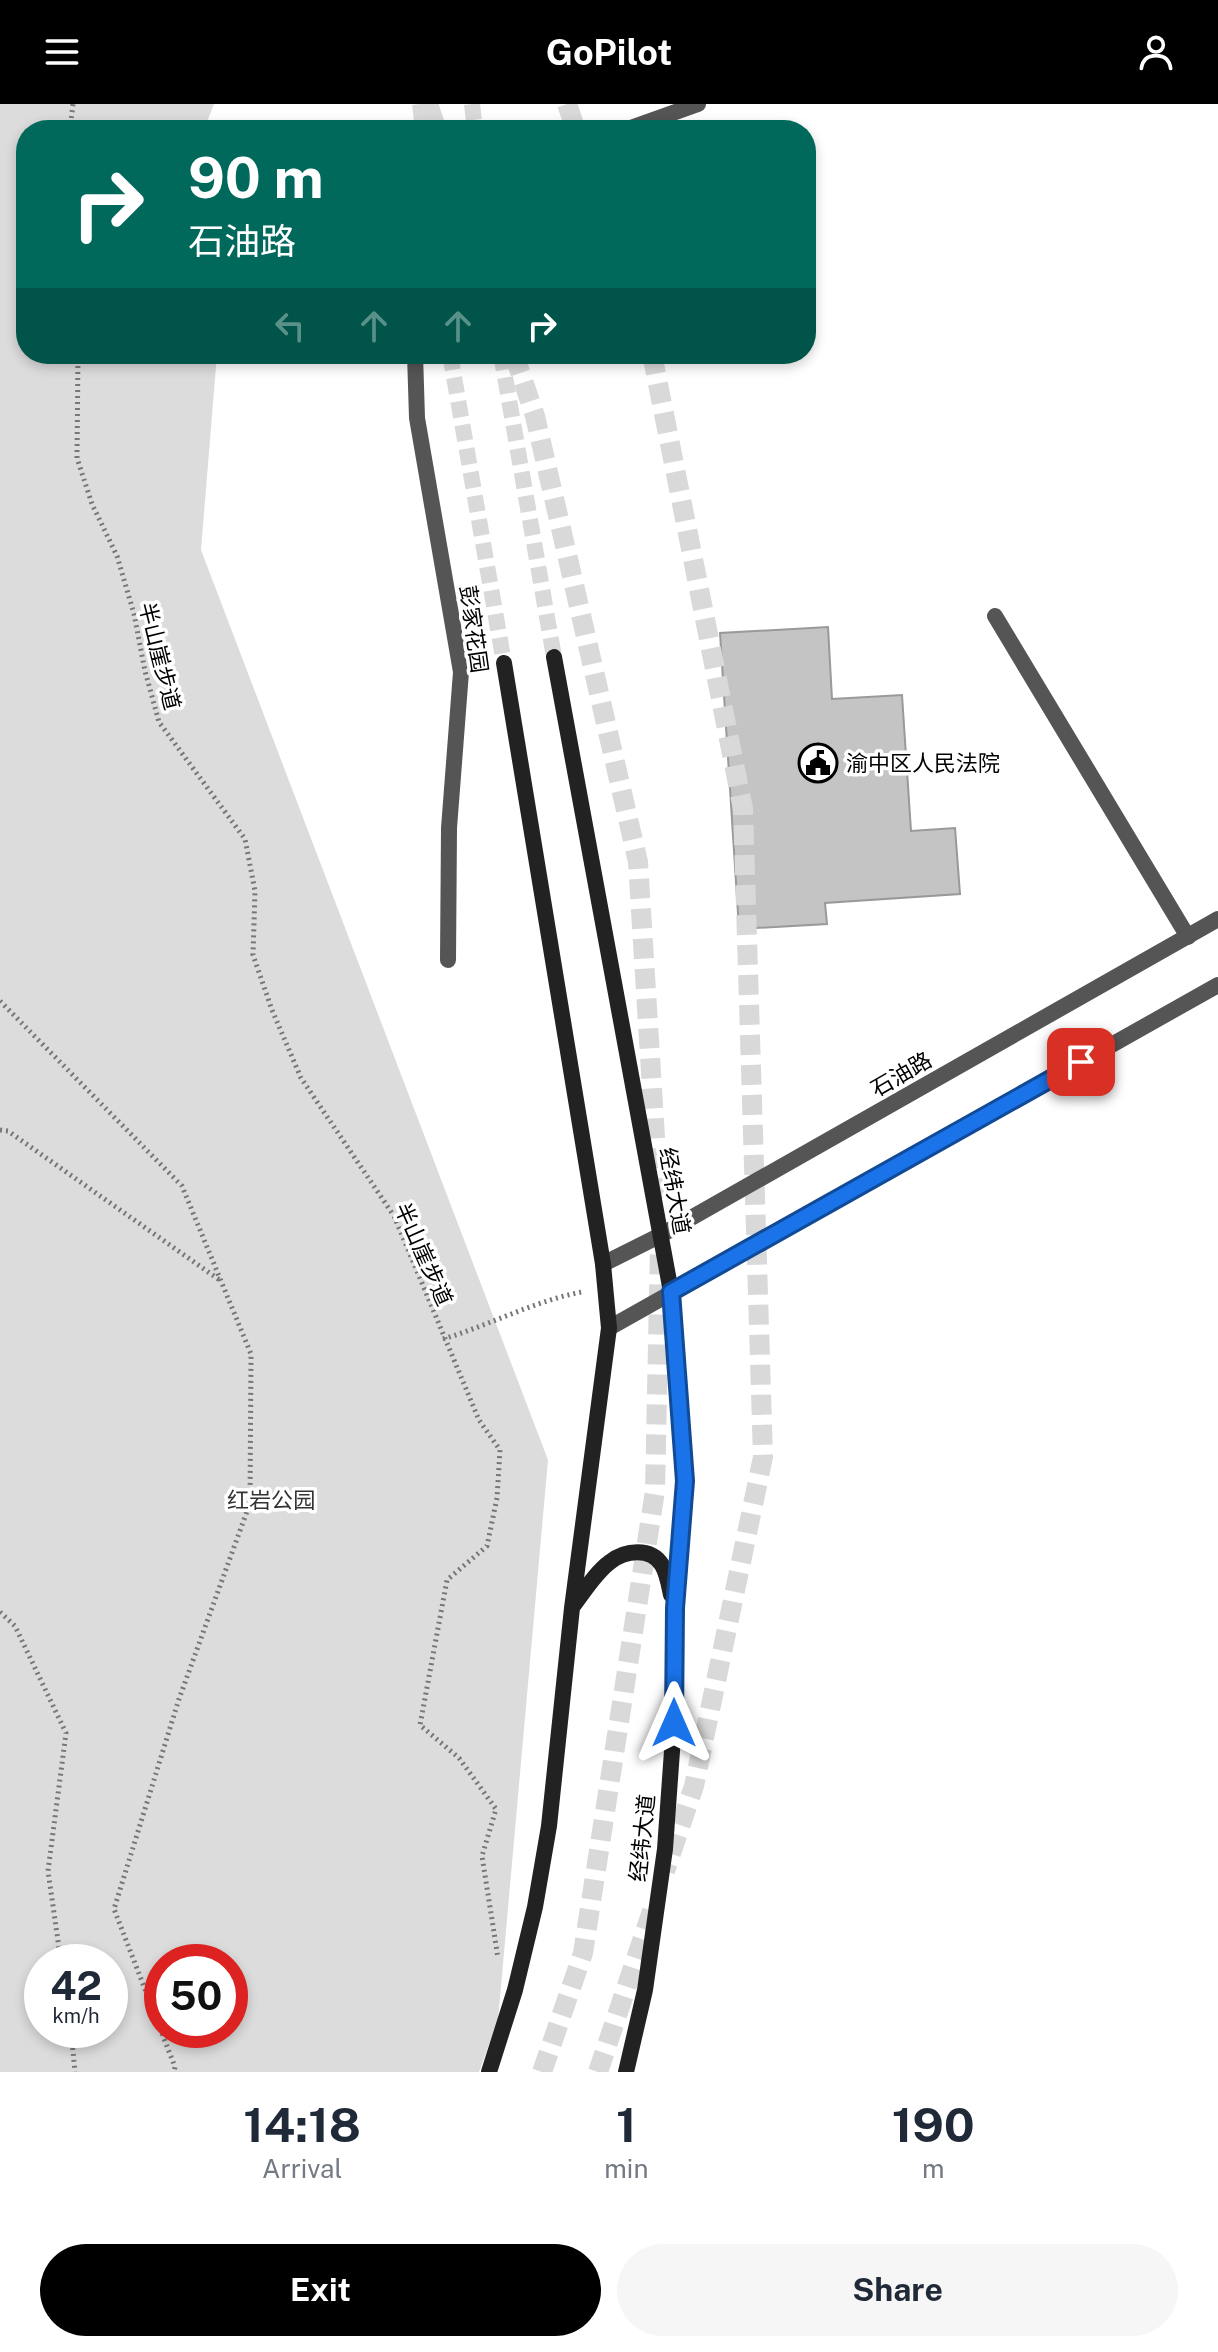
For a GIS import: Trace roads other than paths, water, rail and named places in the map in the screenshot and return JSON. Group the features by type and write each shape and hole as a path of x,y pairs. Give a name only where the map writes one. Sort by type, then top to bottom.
{"main road":[{"name":"经纬大道","path":"554,657 671,1292 685,1481 675,1608 674,1723 665,1849 645,1990 626,2072"},
{"path":"489,2072 515,1990 538,1893 549,1826 572,1608 609,1328 603,1264 504,663"},
{"path":"572,1608 610,1562 636,1552 658,1559 664,1568 675,1608"}],"street":[{"path":"653,120 698,104"},
{"name":"彭家花园","path":"415,364 417,418 461,672 449,828 448,960"},
{"path":"995,616 1188,937"},
{"name":"石油路","path":"603,1264 661,1235 1218,919"},
{"path":"609,1328 1218,985"}],"tunnel":[{"path":"420,104 422,120"},
{"path":"428,104 434,120"},
{"path":"472,104 474,120"},
{"path":"567,104 573,120"},
{"path":"452,364 504,663"},
{"path":"503,364 554,657"},
{"path":"517,364 535,416 638,862 659,1202"},
{"path":"654,364 743,809 763,1457 694,1786 665,1871"},
{"path":"542,2072 583,1953 655,1491 660,1246"},
{"path":"598,2072 654,1905"}],"place":[{"name":"渝中区人民法院","path":"818,763"}],"park label":[{"name":"红岩公园","path":"271,1500"}]}
